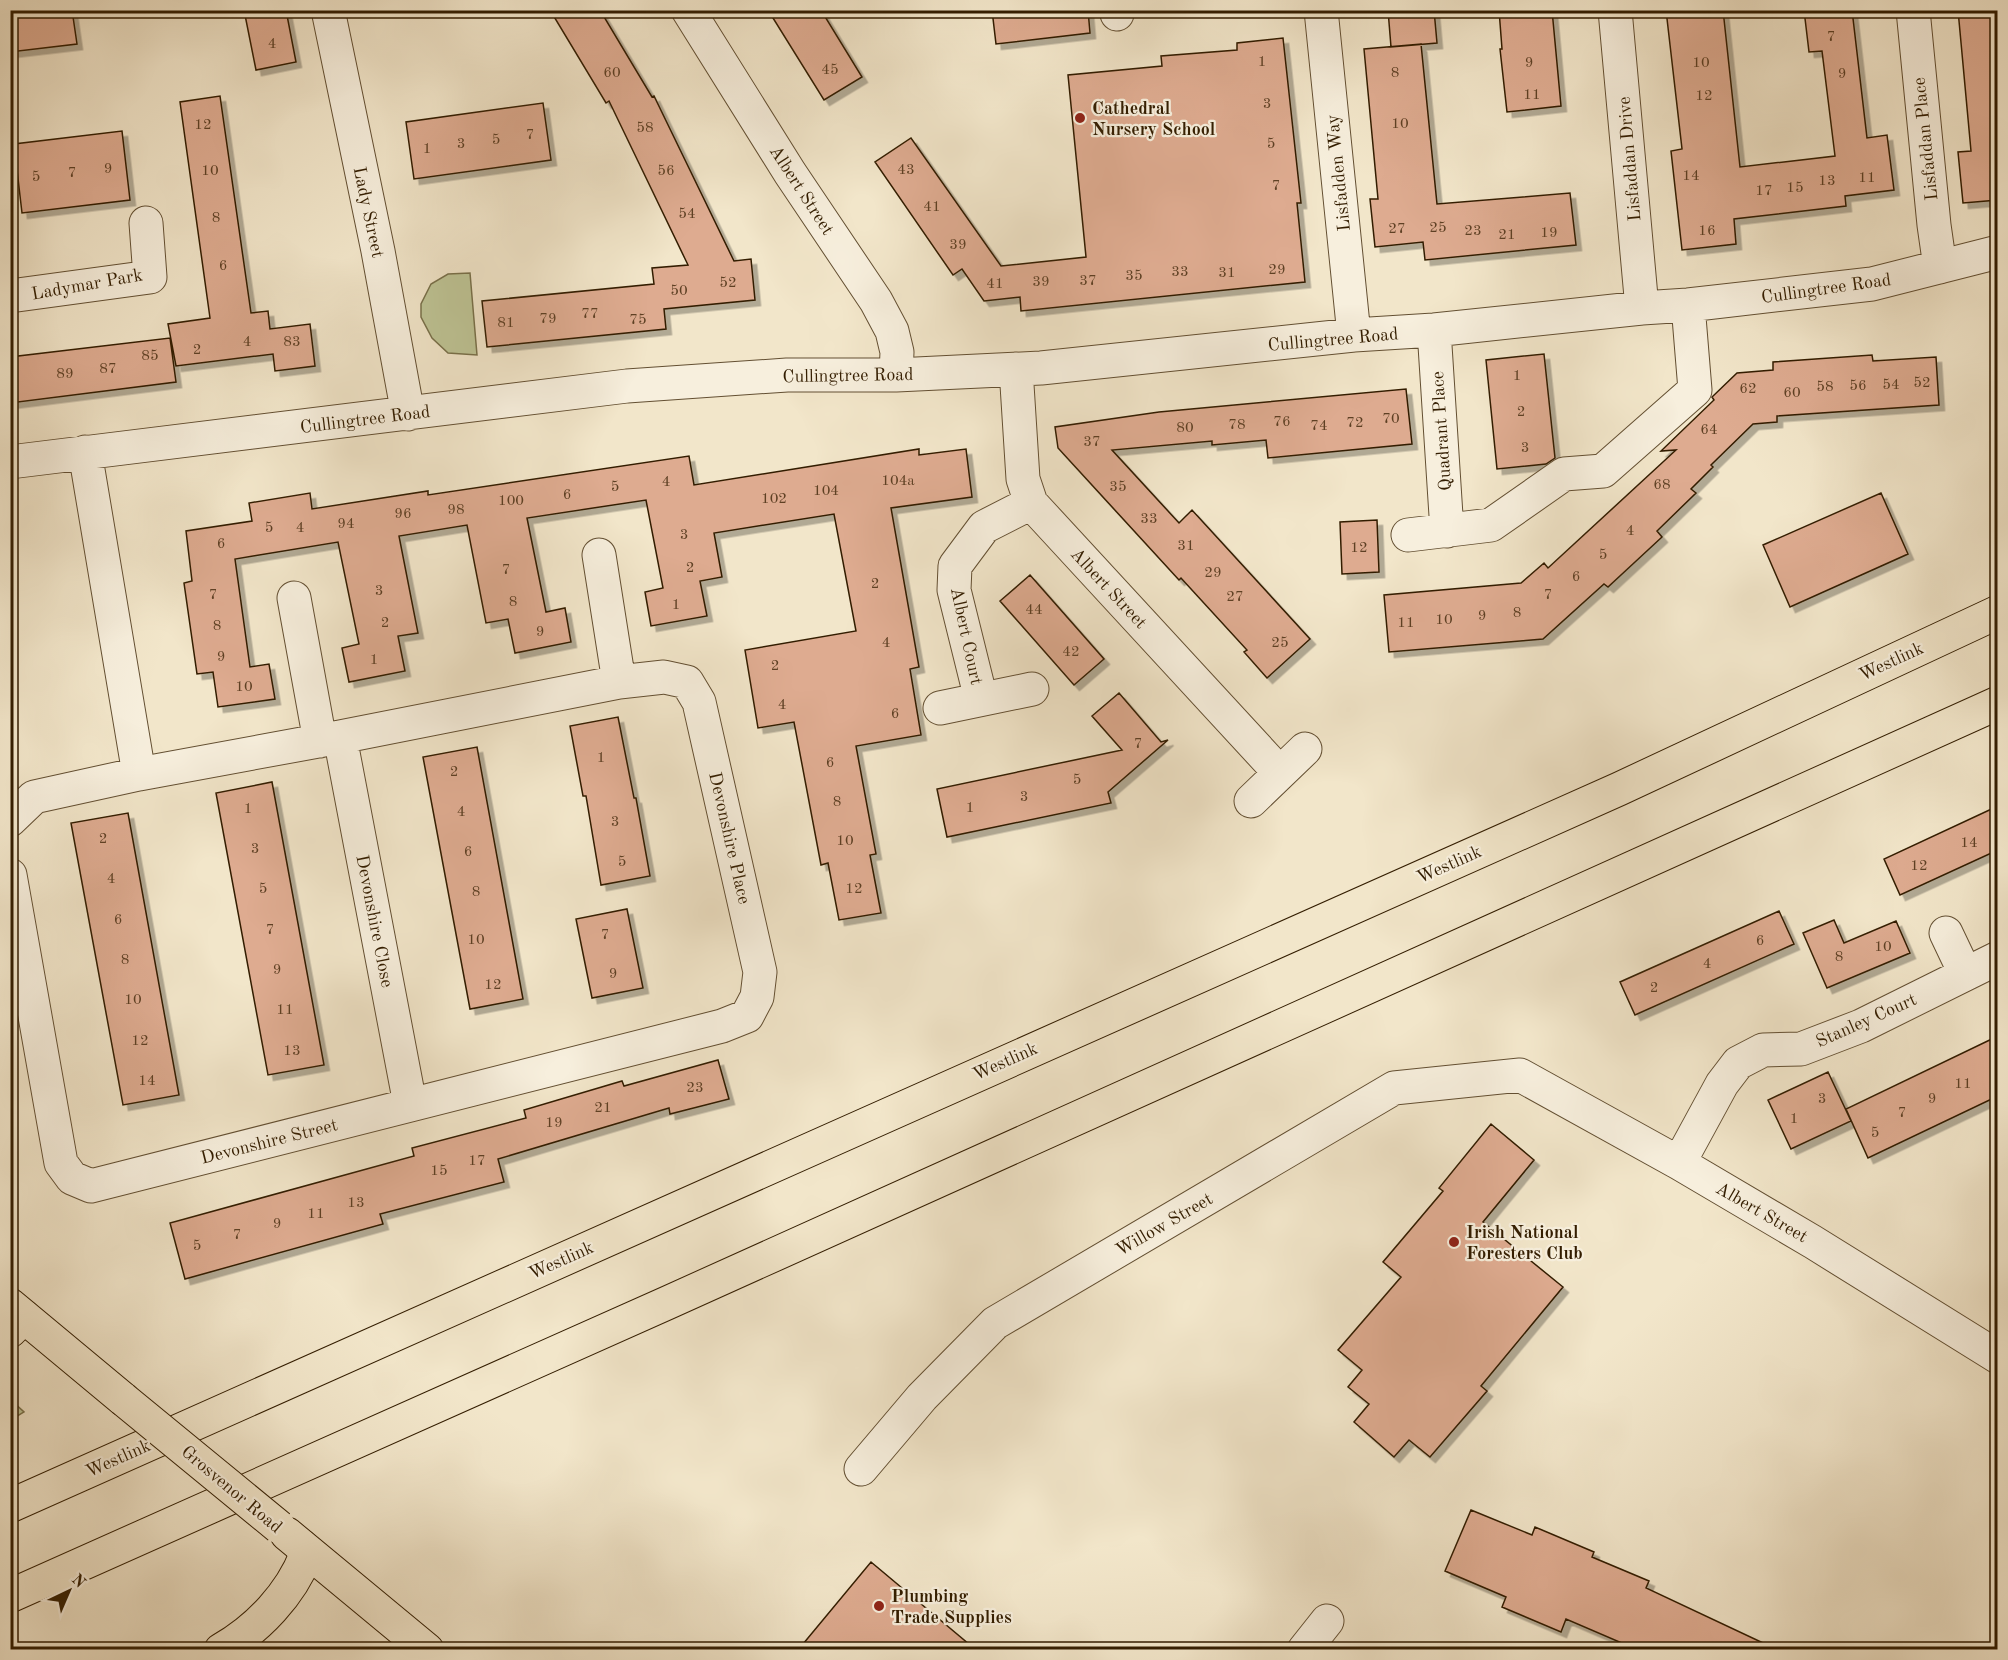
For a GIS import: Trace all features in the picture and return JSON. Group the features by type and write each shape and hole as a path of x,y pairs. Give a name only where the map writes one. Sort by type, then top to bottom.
{"main road":[{"name":"Westlink","path":"10,1506 1619,789 1998,612"},
{"path":"10,1596 656,1308 1998,703"},
{"name":"Grosvenor Road","path":"15,1317 123,1399 427,1650"},
{"path":"221,1650 236,1641 276,1605 299,1573 306,1555 290,1537"}],"street":[{"name":"Lady Street","path":"328,10 378,251 408,414"},
{"name":"Albert Street","path":"688,10 790,173 876,301 892,331 897,352 897,375"},
{"name":"Lisfadden Way","path":"1321,10 1354,335"},
{"name":"Lisfaddan Drive","path":"1615,10 1642,308"},
{"name":"Lisfaddan Place","path":"1913,10 1940,267"},
{"name":"Ladymar Park","path":"10,296 150,277 146,223"},
{"name":"Cullingtree Road","path":"10,462 627,386 787,375 897,375 1016,369 1354,335 1434,330 1688,305 1872,284 1998,252"},
{"path":"1408,535 1491,525 1564,474 1603,471 1695,390 1688,305"},
{"name":"Quadrant Place","path":"1434,330 1447,531"},
{"name":"Albert Street","path":"1016,369 1023,479 1031,503 1279,772"},
{"path":"85,452 139,774"},
{"name":"Albert Court","path":"981,699 954,590 955,566 984,527 1031,503"},
{"path":"10,820 34,797 139,774 619,682 599,555"},
{"name":"Devonshire Close","path":"294,598 330,739 410,1104"},
{"name":"Devonshire Place","path":"619,682 664,677 687,682 699,702 760,972 757,997"},
{"name":"Albert Court","path":"940,708 1032,689"},
{"path":"1251,801 1305,749"},
{"name":"Devonshire Street","path":"10,875 61,1163 72,1178 91,1186 723,1026 747,1016 757,997"},
{"path":"1946,933 1965,973"},
{"name":"Stanley Court","path":"1679,1163 1722,1084 1738,1063 1763,1050 1802,1049 1861,1026 1998,958"},
{"name":"Albert Street","path":"1521,1075 1679,1163 1813,1242 1998,1357"},
{"name":"Willow Street","path":"861,1469 922,1397 994,1323 1394,1088 1521,1075"},
{"path":"1304,1650 1327,1621"}],"green space":[{"path":"470,273 477,355 448,353 432,338 421,317 421,304 431,284 448,274"},
{"path":"11,1400 24,1412 11,1420"}],"building":[{"path":"10,10 72,10 77,44 10,52"},
{"path":"244,10 286,10 296,62 256,70"},
{"path":"550,10 600,10 652,97 654,96 734,261 751,259 755,300 664,309 666,329 487,347 482,301 654,284 652,268 688,265 609,101 606,103"},
{"path":"768,10 821,10 862,77 824,100"},
{"path":"992,10 1088,10 1090,33 996,44"},
{"path":"1388,10 1434,10 1437,43 1391,47"},
{"path":"1499,10 1552,10 1561,106 1507,112 1500,49 1502,49"},
{"path":"1666,10 1723,10 1740,167 1835,156 1822,51 1809,52 1804,10 1852,10 1867,138 1887,135 1894,190 1845,196 1846,206 1734,219 1736,244 1682,250 1671,151 1682,149"},
{"path":"1958,10 1998,10 1998,200 1963,203 1958,152 1971,151"},
{"path":"1283,38 1301,203 1297,203 1305,282 1021,311 1020,297 984,301 962,269 953,275 875,162 911,138 1001,266 1086,257 1068,75 1162,66 1161,56 1237,50 1237,43"},
{"path":"1421,44 1437,204 1570,193 1576,245 1425,260 1423,242 1375,247 1370,199 1378,199 1364,49"},
{"path":"220,96 251,313 268,311 270,329 310,324 315,366 275,371 273,354 176,366 168,324 210,318 180,102"},
{"path":"543,103 551,160 414,179 406,122"},
{"path":"122,131 130,200 22,213 14,144"},
{"path":"170,338 176,382 10,403 10,357"},
{"path":"1544,354 1555,458 1546,464 1497,469 1486,360"},
{"path":"1872,355 1873,361 1936,357 1939,405 1777,416 1777,422 1753,424 1711,465 1713,467 1691,489 1696,493 1657,531 1662,537 1608,587 1604,584 1543,639 1389,652 1384,595 1521,583 1544,563 1548,568 1676,450 1661,451 1714,400 1712,397 1737,373 1773,370 1773,362"},
{"path":"1406,389 1412,444 1268,458 1266,440 1212,445 1212,441 1112,450 1179,523 1192,510 1310,639 1267,678 1244,652 1247,650 1181,578 1179,580 1058,448 1055,427 1159,412"},
{"path":"919,449 919,455 966,449 972,497 891,508 919,667 910,669 921,735 856,746 876,854 870,855 881,913 839,920 828,863 821,865 794,722 758,728 745,650 856,631 834,514 714,533 722,577 700,581 707,616 651,626 645,592 663,588 646,500 527,518 546,612 565,608 571,642 515,653 508,619 486,623 467,525 399,536 418,633 398,636 405,671 349,682 342,648 359,644 338,542 235,559 250,667 269,664 275,699 218,707 213,672 197,674 184,583 192,581 186,531 252,521 249,503 310,493 312,509 428,491 428,495 689,456 694,485"},
{"path":"1881,493 1908,554 1790,607 1763,545"},
{"path":"1377,520 1379,572 1342,574 1340,522"},
{"path":"1030,575 1104,659 1074,685 1000,601"},
{"path":"1119,693 1161,742 1168,740 1108,792 1111,803 947,837 937,789 1122,750 1092,716"},
{"path":"618,717 650,876 601,885 586,796 583,796 570,726"},
{"path":"477,747 523,999 470,1009 423,757"},
{"path":"272,782 324,1065 268,1075 216,793"},
{"path":"1998,806 1998,850 1900,895 1884,859"},
{"path":"128,813 179,1095 123,1105 71,823"},
{"path":"627,909 643,988 592,998 576,919"},
{"path":"1779,911 1794,944 1635,1015 1620,982"},
{"path":"1834,920 1844,943 1896,921 1910,953 1827,988 1803,933"},
{"path":"1998,1036 1998,1096 1868,1158 1846,1109"},
{"path":"718,1060 729,1099 670,1114 669,1108 498,1159 504,1182 380,1214 383,1224 185,1279 170,1223 414,1156 412,1148 526,1118 524,1110 622,1081 624,1086"},
{"path":"1828,1072 1851,1121 1791,1149 1768,1100"},
{"path":"1491,1124 1534,1160 1483,1222 1563,1287 1481,1386 1487,1391 1430,1457 1409,1440 1394,1457 1354,1422 1369,1404 1348,1387 1362,1370 1338,1350 1401,1277 1383,1262 1443,1191 1439,1188"},
{"path":"1471,1510 1532,1535 1535,1527 1594,1552 1592,1557 1649,1581 1646,1588 1778,1650 1638,1650 1566,1619 1561,1632 1502,1607 1506,1597 1445,1571"},
{"name":"Plumbing Trade Supplies","path":"871,1562 976,1650 798,1650"}],"place":[{"name":"Cathedral Nursery School","path":"1080,118"},
{"name":"Irish National Foresters Club","path":"1454,1242"},
{"name":"Plumbing Trade Supplies","path":"879,1606"}]}
